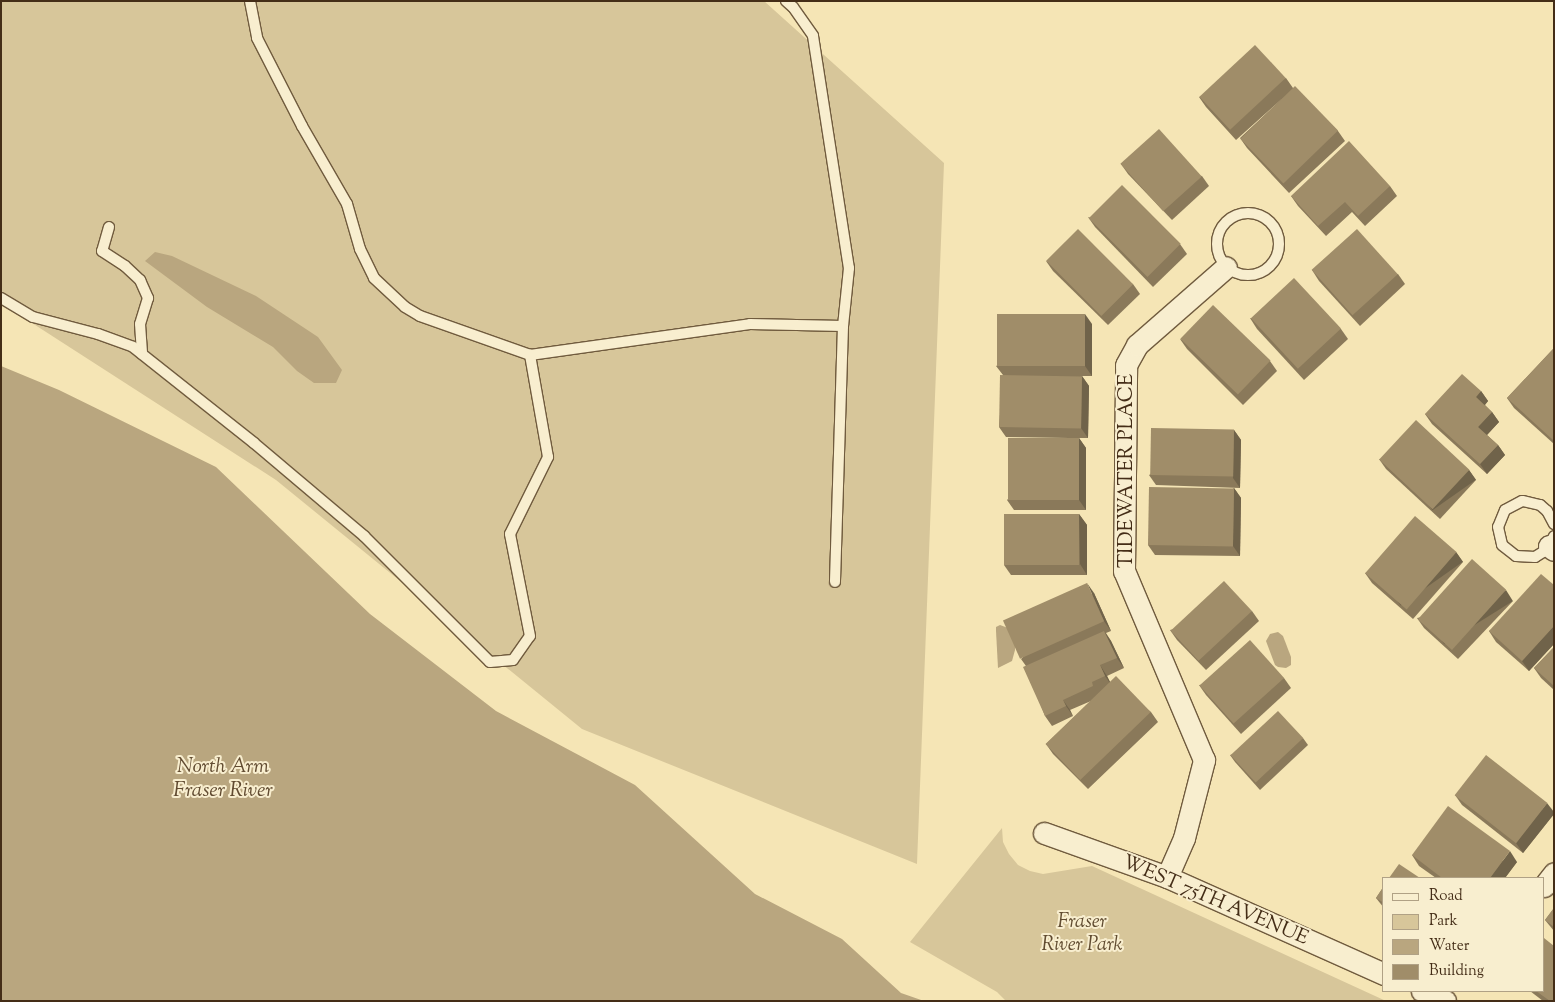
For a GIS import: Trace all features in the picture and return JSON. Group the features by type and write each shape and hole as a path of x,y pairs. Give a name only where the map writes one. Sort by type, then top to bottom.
{"street":[{"name":"TIDEWATER PLACE","path":"1167,877 1184,838 1204,760 1124,570 1126,365 1137,345 1226,267"},
{"name":"WEST 75TH AVENUE","path":"1044,833 1167,877 1382,973"},
{"path":"1545,885 1554,873"},
{"path":"1424,992 1445,1001"}],"lane":[{"path":"250,1 257,38 302,126 347,204 360,249 374,278 405,307 420,316 530,355 750,324 843,326"},
{"path":"786,1 793,7 812,36 849,268 843,326 835,582"},
{"path":"1248,212 1268,219 1277,231 1280,246 1278,256 1272,265 1264,272 1244,276 1226,267 1220,258 1217,243 1221,228 1228,220 1237,214 1248,212"},
{"path":"109,227 102,251 125,266 140,280 148,298 140,324 142,354"},
{"path":"1,298 33,317 98,334 133,347 254,443 364,536 490,662 513,660 530,636 510,534 548,457 530,355"},
{"path":"1552,544 1535,556 1516,556 1502,545 1498,527 1505,510 1522,501 1540,505 1548,511 1554,524"}],"green space":[{"path":"1,1 764,1 944,163 917,864 582,729 276,480 1,303"},
{"name":"Fraser River Park","path":"1002,828 1003,842 1009,854 1018,865 1030,871 1043,874 1092,866 1386,1001 1006,1001 997,992 910,942"}],"water":[{"path":"155,252 172,256 256,296 318,337 342,370 336,383 314,383 297,371 273,347 207,307 145,261"},
{"name":"North Arm Fraser River","path":"1,366 59,390 216,467 370,614 496,711 635,785 755,894 842,939 901,993 924,1001 1,1001"},
{"path":"1000,625 1008,628 1015,644 1015,650 1012,661 998,668 996,627"},
{"path":"1278,632 1283,636 1291,657 1291,665 1286,668 1275,665 1266,641 1270,634"}],"building":[{"path":"1255,45 1286,78 1230,130 1199,97"},
{"path":"1295,86 1338,131 1283,183 1240,139"},
{"path":"1159,129 1202,177 1163,211 1120,164"},
{"path":"1349,141 1390,186 1358,216 1345,202 1318,226 1291,196"},
{"path":"1122,185 1181,244 1147,277 1089,218"},
{"path":"1078,229 1133,284 1101,316 1046,261"},
{"path":"1357,229 1398,274 1352,315 1312,270"},
{"path":"1294,278 1341,328 1298,369 1251,318"},
{"path":"1213,305 1271,361 1238,394 1180,339"},
{"path":"997,314 1085,314 1085,366 997,366"},
{"path":"1554,348 1554,440 1553,440 1507,398"},
{"path":"1462,374 1481,391 1476,397 1492,412 1478,427 1498,445 1480,464 1425,414"},
{"path":"1000,375 1082,376 1081,428 999,427"},
{"path":"1416,420 1469,470 1433,509 1379,459"},
{"path":"1151,428 1234,429 1233,476 1150,475"},
{"path":"1008,438 1079,438 1079,500 1008,500"},
{"path":"1149,487 1234,488 1233,546 1148,545"},
{"path":"1004,514 1079,514 1079,565 1004,565"},
{"path":"1415,516 1457,552 1407,609 1365,573"},
{"path":"1472,559 1506,590 1452,650 1418,619"},
{"path":"1541,574 1554,585 1554,626 1522,661 1489,631"},
{"path":"1224,581 1252,611 1199,661 1171,631"},
{"path":"1087,583 1104,621 1020,659 1003,620"},
{"path":"1104,631 1117,658 1100,665 1105,676 1092,682 1093,686 1063,700 1066,706 1045,716 1023,667"},
{"path":"1250,640 1284,678 1234,723 1199,686"},
{"path":"1554,647 1554,686 1534,668"},
{"path":"1116,676 1151,712 1080,780 1046,744"},
{"path":"1278,711 1303,738 1256,782 1230,755"},
{"path":"1486,755 1547,803 1516,843 1455,795"},
{"path":"1448,806 1510,851 1491,877 1441,877 1412,855"},
{"path":"1399,864 1418,877 1390,877"},
{"path":"1382,889 1382,902 1376,898"},
{"path":"1554,908 1554,927 1545,920"},
{"path":"1545,939 1554,946 1554,1001 1550,1001 1537,992 1545,992"}]}
